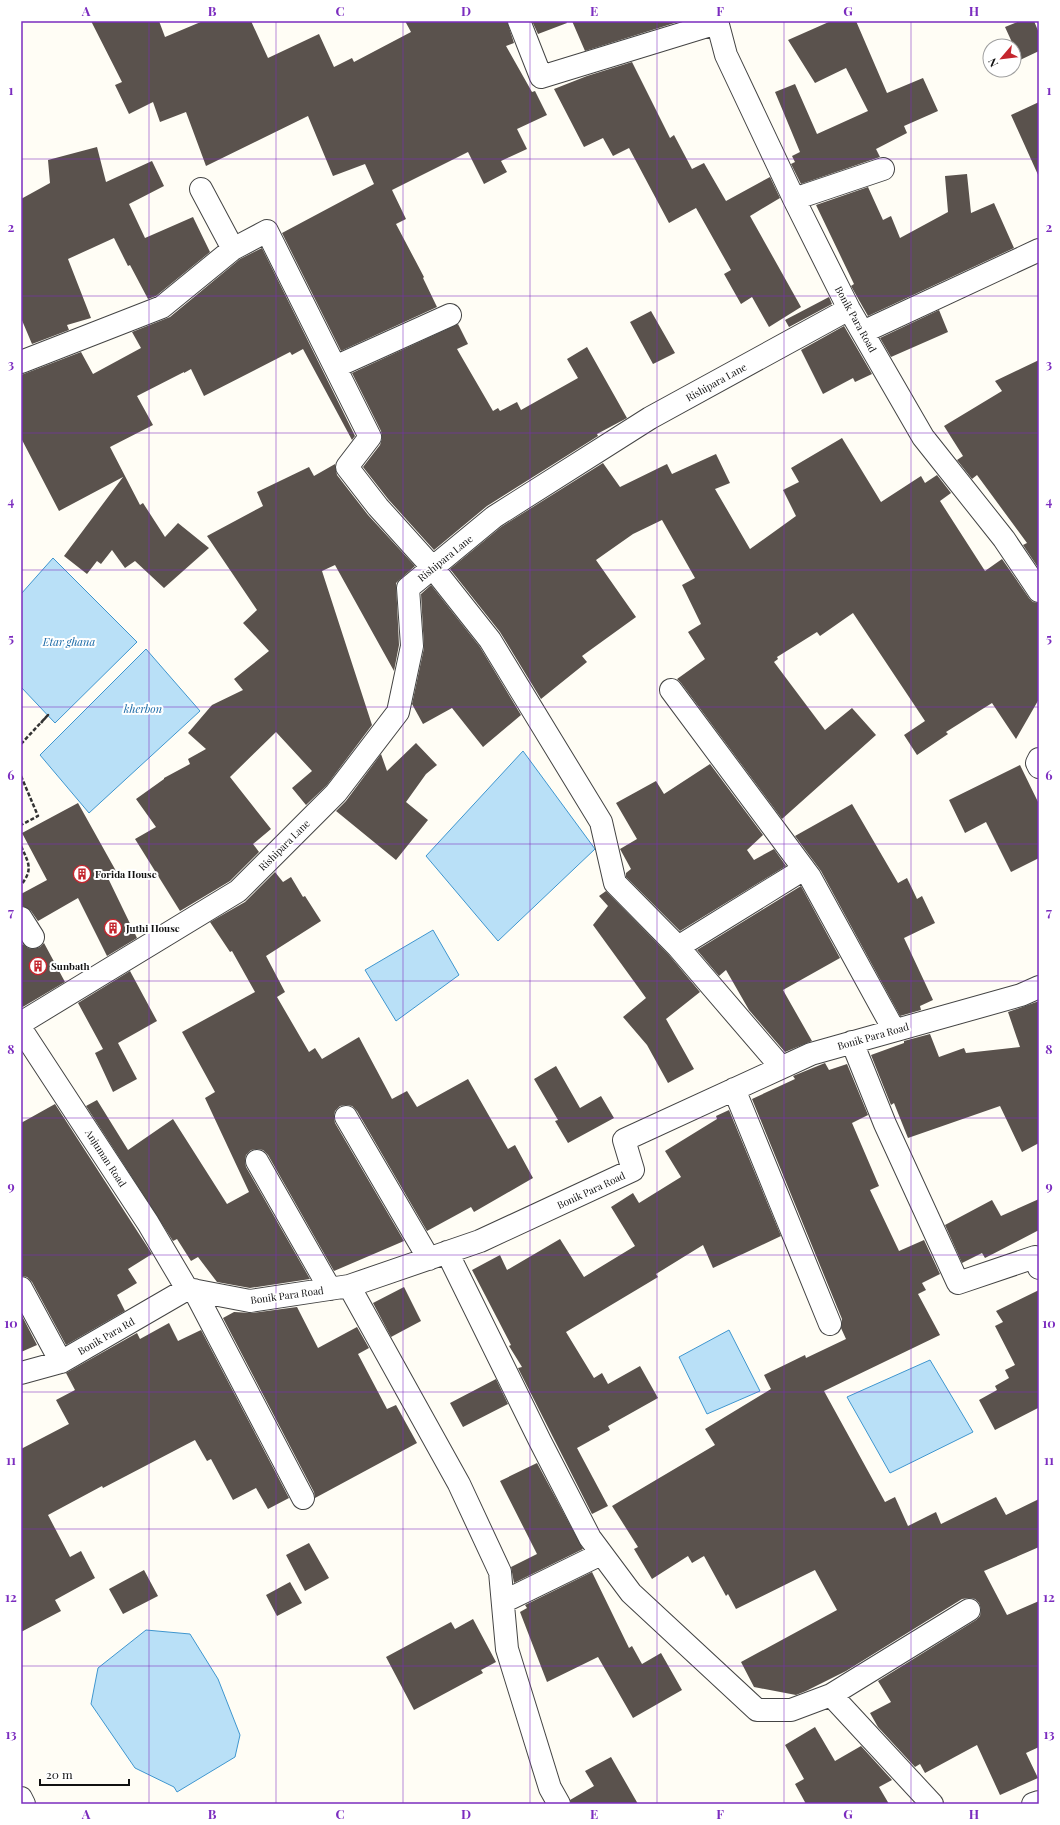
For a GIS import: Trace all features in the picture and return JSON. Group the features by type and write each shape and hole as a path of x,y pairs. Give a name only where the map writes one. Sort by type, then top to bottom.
{"street":[{"path":"519,21 541,77 717,22"},
{"name":"Bonik Para Road","path":"717,22 726,55 794,199 849,309 923,437 1004,539 1039,591"},
{"path":"794,199 883,169"},
{"path":"201,189 233,249"},
{"path":"21,362 162,307 233,249 267,231 370,437 347,467 378,507 433,568 490,640 601,822 615,883 678,947 781,1067"},
{"path":"863,332 1039,250"},
{"name":"Rishipara Lane","path":"21,1023 238,891 336,793 398,712 412,646 408,588 494,517 650,418 849,309"},
{"path":"335,367 450,315"},
{"path":"671,690 804,869 894,1030"},
{"path":"1039,758 1037,763 1039,767"},
{"path":"678,947 804,869"},
{"path":"21,918 33,937"},
{"name":"Bonik Para Road","path":"191,1290 250,1301 339,1288 480,1241 633,1170 624,1140 781,1067 810,1054 1021,995 1039,987"},
{"name":"Anjuman Road","path":"21,1029 191,1290 303,1498"},
{"path":"852,1042 885,1124 958,1283 1035,1257 1039,1268"},
{"path":"734,1089 830,1324"},
{"path":"346,1117 438,1256 540,1441 590,1538 601,1554 630,1593 757,1710 791,1710 831,1695 969,1610"},
{"path":"257,1161 339,1288 459,1484 500,1572 507,1649 550,1788 559,1804"},
{"path":"21,1288 61,1362"},
{"name":"Bonik Para Rd","path":"21,1373 61,1362 191,1290"},
{"path":"503,1602 601,1554"},
{"path":"831,1695 932,1804"},
{"path":"21,1798 24,1804"},
{"path":"1033,1804 1039,1802"}],"path":[{"path":"21,744 48,716 41,723"},
{"path":"21,776 38,816 21,825"},
{"path":"21,846 30,867 27,878 21,885"}],"water":[{"name":"Etar ghana","path":"53,558 137,642 55,723 21,687 21,594"},
{"name":"kherbon","path":"146,649 200,711 89,813 40,755"},
{"path":"523,751 595,849 498,941 426,856"},
{"path":"433,930 459,975 396,1021 365,970"},
{"path":"729,1330 760,1391 707,1414 679,1357"},
{"path":"930,1360 973,1432 890,1473 847,1397"},
{"path":"146,1630 190,1634 218,1679 240,1735 235,1757 177,1792 174,1787 135,1768 91,1704 98,1668"}],"building":[{"path":"91,21 159,21 165,37 203,21 251,21 268,58 319,34 334,67 352,58 354,62 411,32 405,21 507,21 514,43 506,46 532,92 535,91 547,115 517,129 527,149 501,161 507,172 484,184 468,152 392,190 406,219 396,224 424,277 423,278 437,307 341,351 282,233 374,184 365,164 333,176 308,116 206,166 186,112 160,122 153,102 129,114 115,85 122,82"},
{"path":"532,21 566,21 567,23 538,34"},
{"path":"572,21 681,21 585,51"},
{"path":"831,21 856,21 887,93 923,78 938,111 904,126 907,133 876,149 880,157 801,184 791,164 795,162 792,156 800,152 775,92 795,84 817,134 868,111 846,68 815,83 788,40"},
{"path":"1020,21 1034,21 1039,33 1039,51 1022,59 1022,38 1010,38 1005,27"},
{"path":"632,62 670,138 674,135 692,169 704,163 726,201 770,177 780,198 750,216 801,307 769,327 752,297 741,304 724,274 731,270 696,208 669,223 629,148 613,156 603,138 584,147 554,89 587,76"},
{"path":"1039,102 1039,177 1011,115"},
{"path":"97,147 106,182 152,161 164,186 129,204 145,238 193,217 210,252 156,296 148,299 130,265 128,266 114,238 68,259 91,318 67,325 69,330 32,344 21,318 21,199 50,183 48,160"},
{"path":"967,174 971,213 994,203 1014,248 868,316 851,286 854,284 816,205 868,187 883,220 891,216 900,238 948,212 945,176"},
{"path":"262,248 355,436 352,440 303,349 292,355 290,352 204,396 191,369 137,396 153,425 110,447 140,505 143,503 165,537 178,523 209,548 164,588 135,561 125,568 112,550 101,564 97,561 87,574 64,556 123,477 59,511 21,438 21,375 81,352 93,374 141,348 132,332 170,317 240,259"},
{"path":"829,297 832,304 789,327 785,320"},
{"path":"939,310 948,332 891,357 880,338"},
{"path":"651,311 675,353 653,364 630,322"},
{"path":"458,324 468,344 457,349 493,411 498,408 500,411 517,402 521,410 578,378 567,359 587,347 627,418 597,434 598,436 487,506 434,550 388,499 363,467 380,445 382,438 381,431 352,373"},
{"path":"844,326 872,374 855,382 853,378 823,394 801,350"},
{"path":"1039,360 1039,569 1023,545 1027,543 977,475 972,479 957,460 963,456 944,426 1002,391 995,381"},
{"path":"842,438 881,502 921,476 925,483 937,475 951,493 940,501 985,571 1002,559 1029,598 1033,602 1039,603 1039,699 1016,739 992,703 946,732 948,734 917,755 904,735 925,721 853,613 820,636 817,632 777,657 778,659 774,662 825,730 852,708 876,735 782,819 677,679 705,659 688,632 701,624 682,585 695,578 662,520 633,534 596,560 636,617 582,656 587,662 541,699 500,632 450,569 501,527 603,463 620,487 667,464 672,474 716,454 730,483 715,489 750,549 796,516 783,490 799,482 791,468"},
{"path":"335,464 337,475 368,515 415,566 396,583 399,645 394,671 335,565 322,571 372,725 327,785 306,805 292,788 312,771 276,732 230,777 271,829 253,844 259,852 230,881 180,911 135,839 156,827 136,799 164,778 190,764 188,759 206,749 188,733 212,705 243,690 234,679 269,651 243,623 257,610 207,536 263,506 257,492 309,467 314,476"},
{"path":"431,585 480,647 521,715 483,747 452,708 423,724 412,704 424,648 421,594"},
{"path":"416,743 437,765 426,774 406,802 428,820 396,860 336,811 346,801 381,754 387,771"},
{"path":"710,764 763,835 747,850 754,860 774,849 786,866 680,931 626,877 626,873 631,869 620,849 637,839 616,803 656,781 664,794"},
{"path":"1020,765 1039,804 1039,858 1011,872 986,822 965,833 949,800"},
{"path":"78,803 116,871 107,876 137,938 107,956 78,898 38,921 31,911 21,905 21,894 47,880 22,833"},
{"path":"852,804 898,883 907,878 917,899 922,896 935,923 904,938 933,1000 920,1006 921,1010 900,1016 821,871 795,836"},
{"path":"275,872 283,882 291,877 303,897 305,896 321,921 266,956 285,992 277,997 309,1052 315,1048 322,1059 359,1037 392,1099 407,1091 417,1107 468,1079 508,1149 515,1145 533,1178 474,1212 471,1207 427,1231 357,1111 352,1106 340,1106 335,1111 335,1123 404,1241 334,1271 268,1155 263,1150 251,1150 246,1155 246,1167 310,1279 250,1288 217,1282 198,1257 191,1261 177,1239 173,1241 86,1106 97,1100 128,1150 173,1119 227,1204 249,1192 205,1098 215,1092 182,1032 255,992 232,951 230,952 210,922 245,902"},
{"path":"801,886 840,958 783,990 812,1041 785,1052 749,1010 726,970 719,976 697,950"},
{"path":"606,891 669,955 700,992 666,1019 694,1069 668,1083 647,1045 623,1017 646,998 593,925 608,906 599,896"},
{"name":"Sunbath","path":"44,943 65,982 21,1008 21,946 23,944 28,948 34,949 40,947"},
{"path":"130,971 157,1021 118,1043 137,1079 113,1092 95,1053 103,1049 78,1003"},
{"path":"1039,1001 1039,1143 1022,1152 1000,1106 908,1138 894,1103 891,1105 871,1055 904,1043 904,1041 930,1034 939,1057 964,1048 966,1053 1020,1047 1008,1012"},
{"path":"825,1063 829,1070 847,1064 868,1115 852,1123 879,1186 870,1190 899,1251 924,1240 940,1274 922,1283 926,1290 918,1294 940,1335 824,1391 885,1502 895,1497 908,1526 936,1512 941,1524 996,1497 1006,1515 1039,1499 1039,1547 984,1571 1007,1615 1039,1601 1039,1747 1026,1753 1038,1778 1000,1795 977,1745 925,1773 920,1764 915,1767 878,1727 870,1713 891,1702 878,1681 976,1620 980,1616 981,1609 979,1603 975,1599 962,1599 846,1671 796,1695 754,1687 741,1662 837,1610 815,1570 736,1609 728,1594 726,1596 704,1556 692,1563 688,1556 652,1579 634,1549 638,1547 612,1506 715,1445 705,1429 771,1389 764,1375 805,1355 806,1358 846,1339 841,1328 842,1319 752,1099 795,1079 793,1076"},
{"path":"556,1066 580,1108 601,1096 614,1118 568,1143 555,1121 558,1120 534,1079"},
{"path":"55,1104 152,1254 128,1269 137,1283 117,1295 125,1311 66,1345 32,1282 27,1277 21,1276 21,1123"},
{"path":"729,1110 781,1236 713,1268 703,1245 656,1274 658,1277 566,1332 594,1378 602,1373 608,1384 640,1366 658,1398 608,1426 610,1430 577,1448 608,1506 592,1514 518,1368 522,1367 509,1346 511,1345 472,1270 500,1255 507,1270 560,1239 584,1277 635,1246 611,1207 633,1193 639,1203 681,1177 665,1151 717,1119 716,1116"},
{"path":"1039,1199 1039,1230 985,1258 982,1253 962,1263 945,1225 992,1200 1001,1216"},
{"path":"404,1287 421,1321 391,1337 373,1303"},
{"path":"1039,1290 1039,1410 1038,1408 995,1430 979,1400 997,1390 995,1386 1009,1378 1005,1370 1015,1365 995,1326 1003,1322 996,1311"},
{"path":"297,1307 318,1348 357,1327 369,1348 358,1354 387,1409 396,1405 417,1443 315,1498 314,1492 223,1318 234,1312 252,1313"},
{"path":"21,1314 37,1345 21,1352"},
{"path":"169,1323 178,1341 201,1330 289,1498 268,1509 256,1488 233,1500 211,1459 207,1461 195,1440 103,1488 102,1486 48,1515 70,1557 81,1551 95,1578 55,1600 61,1611 21,1632 21,1449 69,1424 56,1400 75,1390 66,1373 137,1333 140,1339"},
{"path":"496,1379 508,1404 463,1427 450,1403"},
{"path":"537,1463 583,1549 514,1583 511,1567 537,1554 500,1481"},
{"path":"309,1543 329,1578 305,1591 286,1555"},
{"path":"144,1570 158,1596 123,1614 109,1589"},
{"path":"592,1572 629,1648 632,1646 642,1664 661,1653 682,1690 633,1718 598,1657 547,1682 520,1612 527,1608 525,1605"},
{"path":"290,1582 302,1603 277,1616 266,1595"},
{"path":"473,1619 496,1662 481,1670 483,1673 414,1710 386,1657 451,1622 455,1629"},
{"path":"815,1727 835,1761 861,1746 892,1780 879,1787 889,1804 806,1804 795,1784 804,1779 785,1745"},
{"path":"611,1757 638,1804 571,1804 570,1800 594,1786 585,1771"}],"place":[{"name":"Forida House","path":"82,874"},
{"name":"Juthi House","path":"113,928"},
{"name":"Sunbath","path":"38,966"}]}
